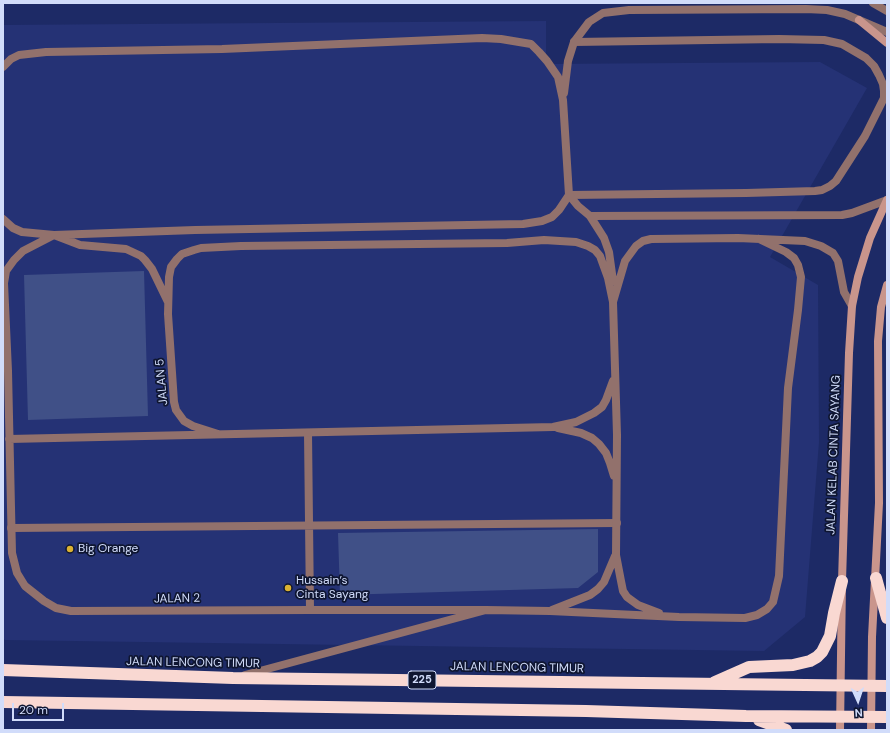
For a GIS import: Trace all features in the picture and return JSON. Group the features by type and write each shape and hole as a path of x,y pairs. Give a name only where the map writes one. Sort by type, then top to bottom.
{"highway":[{"path":"876,578 887,618"},
{"path":"710,684 749,667 793,665 810,661 817,657 822,652 830,636 842,580"},
{"name":"JALAN LENCONG TIMUR","path":"3,670 233,678 887,686"},
{"path":"3,702 579,711 746,716 887,717"},
{"path":"746,716 767,722 786,730"}],"main road":[{"path":"859,20 887,43"},
{"name":"JALAN KELAB CINTA SAYANG","path":"840,730 842,685 842,580 849,352 852,306 858,277 870,238 887,200"},
{"path":"871,730 872,638 876,578 879,445 878,341 881,306 887,285"}],"street":[{"path":"873,3 887,11"},
{"path":"563,100 568,61 574,42 589,22 603,13 679,6 827,10 845,14 887,32"},
{"path":"3,67 11,59 19,55 29,53 222,49 482,38 501,39 531,44 540,52 553,68 558,77 563,100 569,195 578,206 590,216 604,238 609,252 612,276 617,435 616,555 623,591 633,602 648,610 679,618 745,618 757,615 767,609 773,602 776,592 780,556 788,388 801,276 794,258 786,252 759,239"},
{"path":"569,195 746,193 822,190 830,186 836,180 865,136 884,98 883,84 879,75 874,66 866,58 842,44 824,40 779,39 574,42"},
{"path":"3,219 13,228 22,232 54,235 195,230 523,224 542,222 552,217 559,210 569,195"},
{"path":"590,216 842,215 852,213 887,200"},
{"path":"54,235 80,245 126,249 141,256 152,269 168,302"},
{"name":"JALAN 2","path":"54,235 23,251 6,271 4,283 5,371 9,439 12,553 18,573 25,586 44,601 56,608 71,611 102,612 486,610 550,611 679,618"},
{"path":"613,302 625,261 636,246 643,241 660,238 759,239 805,241 821,246 833,253 838,261 844,292 852,306"},
{"name":"JALAN 5","path":"218,434 184,421 176,410 174,402 168,302 169,277 171,267 182,254 201,248 241,246 507,243 544,240 576,242 588,246 600,256 608,278 613,302"},
{"path":"9,439 553,427 576,422 602,407 611,391 615,375"},
{"path":"553,427 582,433 592,438 599,444 606,453 617,488"},
{"path":"308,433 310,610"},
{"path":"11,528 617,523"},
{"path":"550,611 590,595 598,589 604,582 616,555"},
{"path":"233,678 486,610"}],"shaded area":[{"path":"546,21 546,64 820,62 867,88 770,257 818,285 819,442 805,617 764,651 5,640 3,638 3,25"}],"building":[{"path":"144,271 148,416 28,420 24,275"},
{"path":"598,529 598,572 578,588 340,595 338,533"}],"place":[{"name":"Big Orange","path":"70,549"},
{"name":"Hussain’s Cinta Sayang","path":"288,588"}]}
